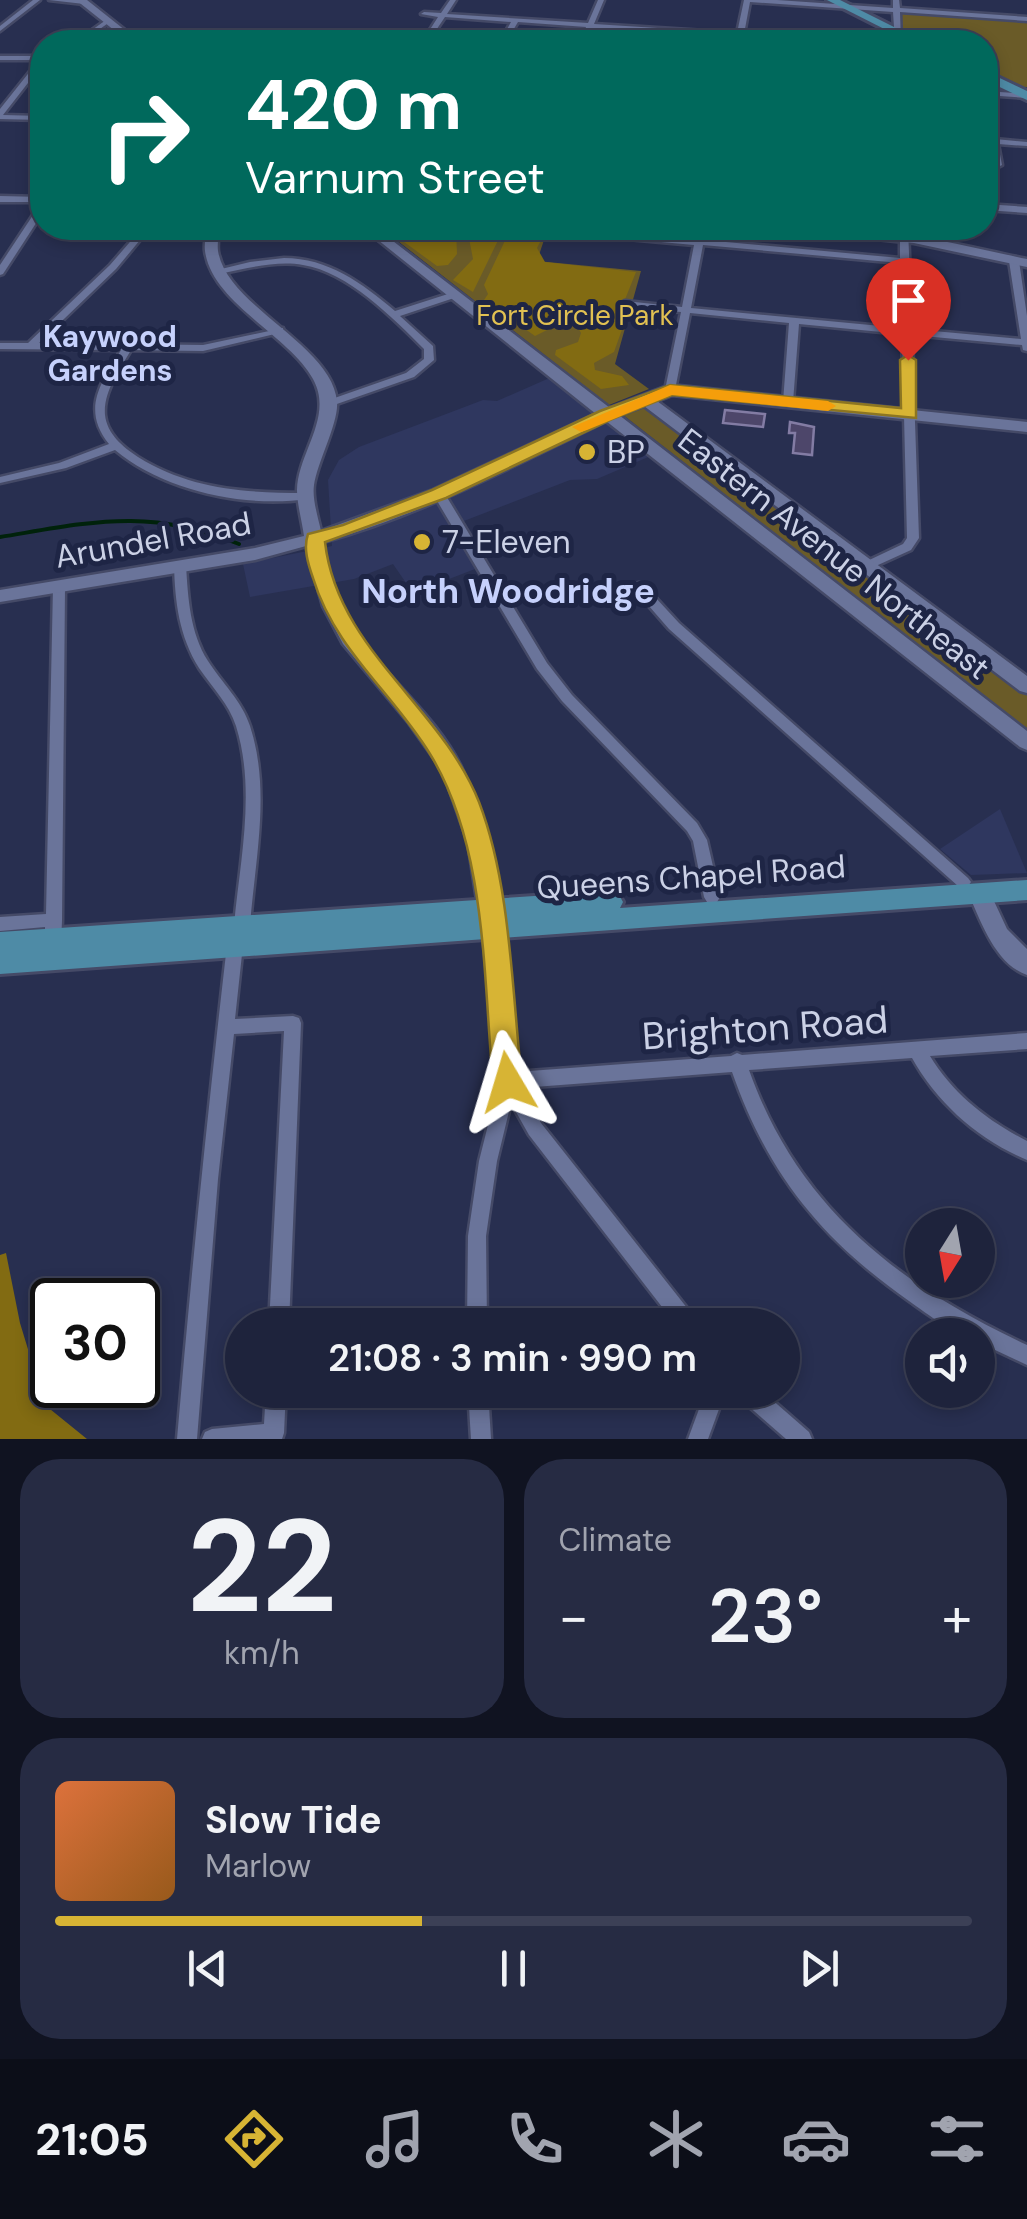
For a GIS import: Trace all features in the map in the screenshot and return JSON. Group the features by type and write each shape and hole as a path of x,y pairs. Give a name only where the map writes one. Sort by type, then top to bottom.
{"main road":[{"path":"832,0 886,30"},
{"path":"998,81 1024,92"},
{"name":"Queens Chapel Road","path":"0,942 238,935 971,887 1027,878"},
{"name":"Queens Chapel Road","path":"238,935 274,923 490,917 712,896 971,887 1027,890"},
{"name":"Queens Chapel Road","path":"0,963 53,939"}],"street":[{"path":"0,29 37,0"},
{"path":"52,0 82,1 120,30"},
{"path":"433,30 452,0"},
{"path":"588,30 600,0"},
{"path":"741,30 748,0 896,5 1027,18"},
{"path":"896,5 898,30"},
{"path":"424,14 636,30"},
{"path":"510,30 516,20"},
{"path":"95,30 108,21"},
{"path":"0,58 30,59"},
{"path":"0,116 30,75"},
{"path":"998,93 1024,92"},
{"path":"0,116 30,117"},
{"path":"998,142 1027,144"},
{"path":"0,199 30,200"},
{"path":"998,208 1027,210"},
{"path":"0,272 30,226"},
{"path":"30,347 136,240"},
{"path":"210,240 218,271 280,330 322,379 330,403 308,469 304,497 317,560 332,606 350,639 416,718 452,769 479,842 508,1082 488,1161 477,1236 476,1308"},
{"name":"Eastern Avenue Northeast","path":"384,240 1027,742"},
{"path":"667,240 905,261"},
{"path":"700,240 670,390 1027,427"},
{"path":"867,566 906,547 913,538 904,240"},
{"path":"626,304 1027,345 1021,262 932,240"},
{"path":"218,271 287,262 332,270 429,348 429,360 422,368 330,403"},
{"path":"396,318 458,298"},
{"path":"788,402 794,320"},
{"path":"0,346 204,348 280,330"},
{"path":"126,350 101,402 104,429 115,446 170,480 198,488 244,496 304,497"},
{"name":"Arundel Road","path":"0,596 255,554 350,529 439,494 606,415 670,390"},
{"path":"646,399 1027,686"},
{"path":"0,480 62,466 115,446"},
{"path":"439,494 542,666 566,698 692,827 700,840 712,896"},
{"path":"180,565 188,632 198,655 236,707 250,748 252,801 225,1027 187,1439"},
{"path":"53,939 60,586"},
{"path":"639,587 674,626 971,887 999,936 1027,965"},
{"name":"Queens Chapel Road","path":"0,924 53,939"},
{"path":"225,1027 293,1023 279,1308"},
{"name":"Brighton Road","path":"508,1082 738,1061 1027,1042"},
{"path":"918,1050 938,1085 965,1112 1027,1151"},
{"path":"738,1061 746,1093 767,1136 819,1210 864,1256 956,1321 1027,1354"},
{"path":"508,1082 535,1129 675,1308"},
{"path":"212,1439 274,1433 275,1408"},
{"path":"479,1408 481,1439"},
{"path":"698,1439 709,1408"},
{"path":"766,1408 802,1439"}],"shaded area":[{"path":"554,376 653,455 597,479 570,480 451,526 475,569 413,593 393,564 354,579 250,597 243,564 332,546 328,480 339,460 359,447 483,400 497,401"},
{"path":"1000,809 1027,873 971,875 940,849"}],"green space":[{"path":"897,10 1027,19 1027,87 1016,90 998,81 998,30 897,30"},
{"name":"Fort Circle Park","path":"396,240 544,240 537,261 641,271 615,364 649,389 609,405"},
{"path":"401,240 456,240 457,254 448,265 437,266"},
{"path":"469,240 498,240 473,292 453,280 473,259"},
{"name":"Fort Circle Park","path":"505,240 541,240 537,248 545,262 636,272 622,307 625,321 614,352 594,363 595,370 622,376 629,385 601,389 555,355 556,350 578,342 581,333 577,326 557,325 535,336 484,300 488,294 484,285"},
{"name":"Fort Circle Park","path":"645,404 1027,694 1027,730 623,415"},
{"path":"6,1253 30,1356 30,1408 49,1408 87,1439 0,1439 0,1255"}],"building":[{"path":"725,410 765,414 763,427 723,423"},
{"path":"790,422 814,427 812,455 793,453 795,433 789,433"}],"waterway":[{"path":"0,537 120,521 177,525 239,544"}],"slow traffic":[{"path":"581,427 670,390 828,406"}],"place":[{"name":"BP","path":"587,452"},
{"name":"7-Eleven","path":"422,542"}],"district":[{"name":"Kaywood Gardens","path":"110,353"},
{"name":"North Woodridge","path":"508,591"}],"route":[{"path":"508,1082 488,894 479,842 466,800 438,747 350,639 332,606 317,560 315,538 350,529 439,494 606,415 670,390 910,414 908,360"}]}
